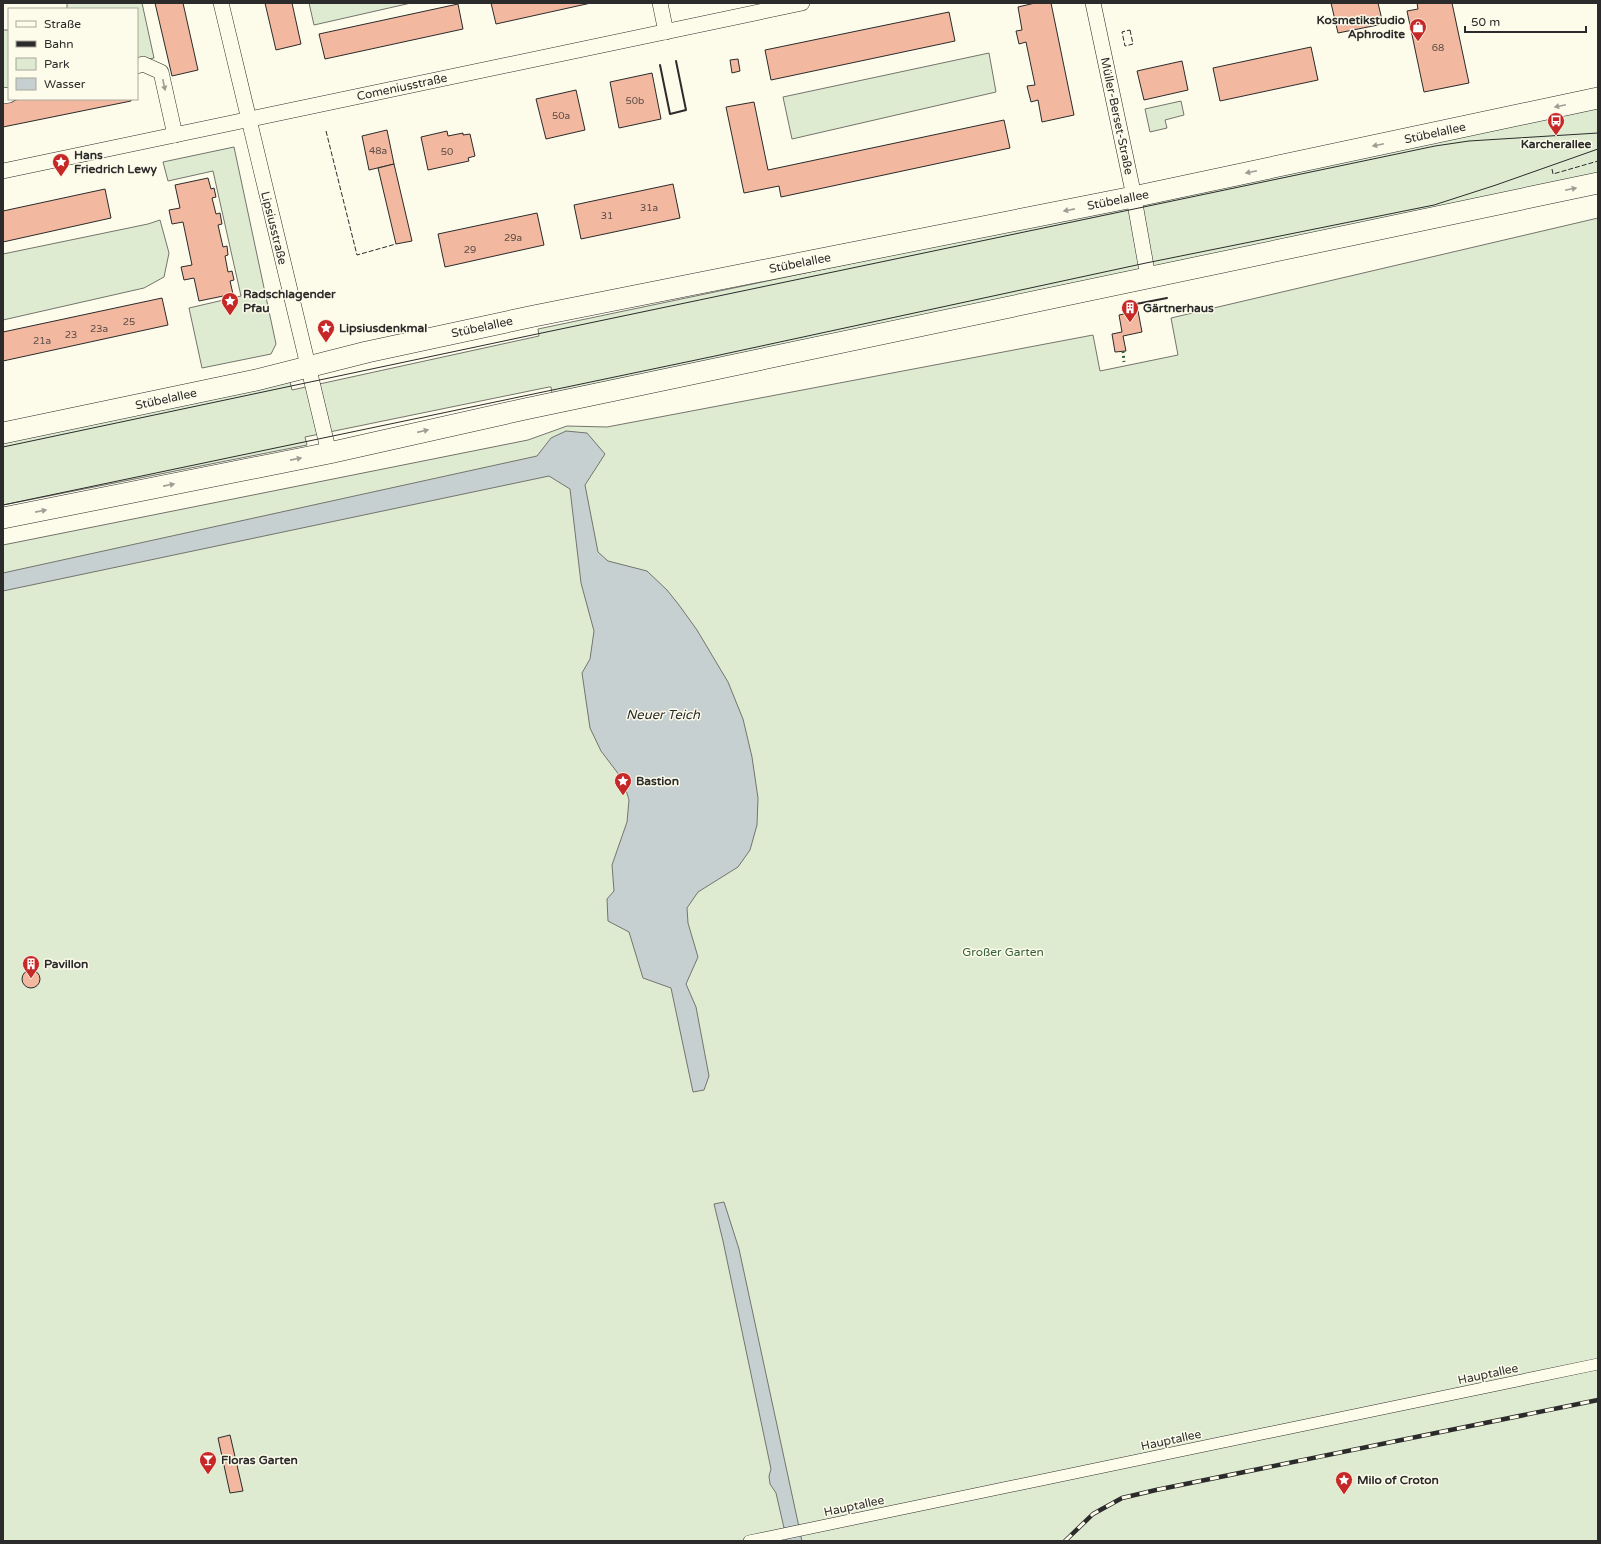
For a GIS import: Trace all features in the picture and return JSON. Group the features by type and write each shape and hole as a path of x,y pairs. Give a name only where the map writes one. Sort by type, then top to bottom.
{"main road":[{"name":"Stübelallee","path":"3,434 256,380 307,366 534,316 1134,197 1598,98"},
{"path":"3,518 329,453 526,408 1598,183"}],"street":[{"name":"Lipsiusstraße","path":"221,3 329,453"},
{"path":"660,3 666,32"},
{"name":"Comeniusstraße","path":"3,171 802,3"},
{"name":"Müller-Berset-Straße","path":"1093,3 1134,197 1148,277"},
{"path":"138,66 143,64 161,72 174,135"},
{"name":"Hauptallee","path":"749,1541 1598,1364"}],"green space":[{"path":"67,3 142,3 154,58 138,62 138,8 67,8"},
{"path":"309,3 411,3 314,25"},
{"path":"3,30 8,30 8,88 3,90"},
{"path":"989,53 996,92 792,139 783,97"},
{"path":"1181,101 1184,115 1165,120 1167,128 1150,132 1145,109"},
{"path":"1598,107 1598,175 552,393 551,387 549,387 305,437 307,445 3,505 3,441 290,382 292,390 539,336 538,329"},
{"path":"234,147 276,344 271,354 202,368 189,308 241,296 213,171 168,181 163,162"},
{"name":"Großer Garten","path":"1598,218 1598,1541 3,1541 3,545 528,440 567,426 607,427 1093,335 1100,371 1178,355 1171,318"},
{"path":"160,220 169,253 164,277 144,288 3,320 3,254 148,224"}],"water":[{"name":"Neuer Teich","path":"566,431 587,433 605,454 585,485 598,552 608,561 647,571 667,590 679,605 697,630 728,682 743,719 752,757 758,798 757,825 750,850 738,867 698,892 687,908 688,923 698,957 686,984 696,1007 709,1076 704,1090 693,1092 671,988 643,978 629,932 608,921 607,899 614,891 612,865 627,822 629,800 623,780 601,751 590,728 582,673 590,659 594,631 581,583 570,489 549,476 3,591 3,573 537,456 551,438"},
{"path":"724,1202 739,1249 802,1541 787,1541 776,1493 770,1484 769,1476 771,1469 714,1204"}],"building":[{"path":"155,3 183,3 198,70 172,76"},
{"path":"265,3 292,3 301,44 276,50"},
{"path":"491,3 591,3 496,24"},
{"path":"1035,3 1051,3 1074,115 1042,122 1038,100 1031,102 1027,86 1035,85 1026,42 1019,44 1016,31 1022,30 1018,7"},
{"path":"1331,3 1378,3 1383,24 1338,33"},
{"path":"1417,3 1452,3 1469,83 1424,92 1407,11 1418,9"},
{"path":"458,4 463,29 325,59 319,34"},
{"path":"949,12 955,41 771,80 765,50"},
{"path":"1311,47 1318,80 1220,101 1213,68"},
{"path":"738,59 740,71 732,73 730,60"},
{"path":"1182,61 1188,90 1144,100 1137,71"},
{"path":"652,73 661,119 619,128 610,82"},
{"path":"576,90 585,130 546,139 536,99"},
{"path":"16,100 131,100 3,127 3,103"},
{"path":"754,102 768,170 1004,120 1010,148 781,197 779,186 744,193 726,107"},
{"path":"387,130 394,164 369,170 362,136"},
{"path":"447,131 448,136 463,133 463,135 470,134 475,156 468,158 469,161 428,170 421,137"},
{"path":"394,164 412,241 396,244 378,168"},
{"path":"208,178 211,189 214,188 216,197 212,198 216,214 220,213 222,224 218,225 223,247 227,246 228,255 225,256 228,272 232,271 234,280 230,281 233,294 199,301 194,278 184,280 181,267 192,265 183,222 172,224 169,210 180,208 175,185"},
{"path":"673,184 680,218 581,239 574,205"},
{"path":"105,189 111,218 3,242 3,211"},
{"path":"537,213 544,245 445,267 438,234"},
{"path":"162,298 168,325 3,361 3,332"},
{"name":"Gärtnerhaus","path":"1138,311 1142,332 1123,336 1126,351 1115,352 1112,334 1122,332 1119,315"},
{"name":"Pavillon","path":"27,970 35,970 40,975 38,986 35,988 27,988 22,983 22,975"},
{"path":"230,1435 243,1491 230,1493 218,1438"}],"tram line":[{"path":"3,447 1435,146 1469,141 1598,133"},
{"path":"3,505 715,356 1146,263 1434,205 1598,149"}],"railway":[{"path":"1065,1541 1093,1514 1122,1498 1598,1400"}],"hedge":[{"path":"1123,351 1124,362"}],"fence":[{"path":"1130,30 1133,44 1125,46 1122,32 1130,30"},
{"path":"326,131 357,255 396,244"},
{"path":"1552,169 1553,174 1598,161"}],"wall":[{"path":"660,65 670,114 686,110 676,61"},
{"path":"1136,304 1167,298"}],"place":[{"name":"Kosmetikstudio Aphrodite","path":"1418,42"},
{"name":"Karcherallee","path":"1556,136"},
{"name":"Hans Friedrich Lewy","path":"61,177"},
{"name":"Radschlagender Pfau","path":"230,316"},
{"name":"Gärtnerhaus","path":"1130,323"},
{"name":"Lipsiusdenkmal","path":"326,343"},
{"name":"Bastion","path":"623,796"},
{"name":"Pavillon","path":"31,979"},
{"name":"Floras Garten","path":"208,1475"},
{"name":"Milo of Croton","path":"1344,1495"}]}
